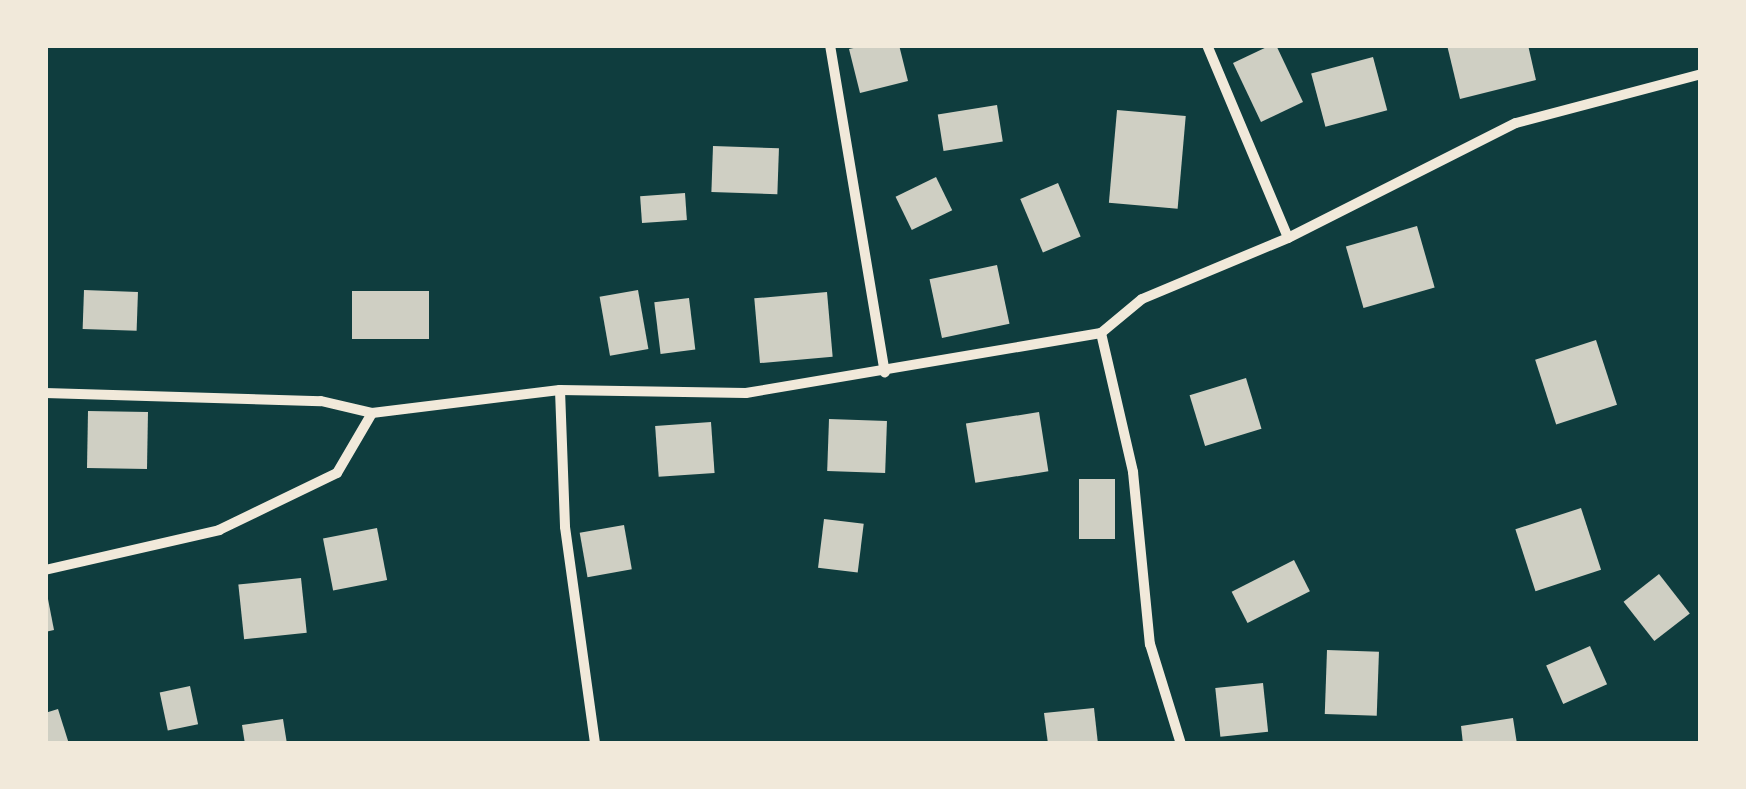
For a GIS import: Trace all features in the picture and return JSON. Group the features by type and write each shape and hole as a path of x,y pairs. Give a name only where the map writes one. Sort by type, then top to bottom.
{"street":[{"path":"830,45 886,372"},
{"path":"1208,45 1288,238"},
{"path":"45,393 320,401 372,413 560,390 746,393 1100,333 1142,299 1288,238 1516,122 1701,74"},
{"path":"1100,333 1132,472 1150,644 1181,744"},
{"path":"560,390 565,527 595,744"},
{"path":"45,570 219,530 336,474 372,413"}],"building":[{"path":"899,45 908,81 860,93 849,49"},
{"path":"1276,45 1303,102 1261,122 1233,63"},
{"path":"1447,45 1528,45 1536,80 1460,99"},
{"path":"1373,57 1387,110 1325,127 1311,74"},
{"path":"997,105 1003,142 944,151 938,114"},
{"path":"1117,110 1186,116 1178,209 1109,203"},
{"path":"713,146 779,148 777,194 711,192"},
{"path":"936,177 952,210 912,230 896,197"},
{"path":"1058,183 1081,236 1043,252 1020,199"},
{"path":"685,193 687,220 642,223 640,196"},
{"path":"1417,226 1435,288 1364,308 1346,246"},
{"path":"997,265 1009,324 942,338 930,279"},
{"path":"84,290 138,292 137,331 83,329"},
{"path":"638,290 648,349 610,356 600,297"},
{"path":"352,291 429,291 429,339 352,339"},
{"path":"827,292 833,357 760,363 754,298"},
{"path":"689,298 695,350 661,354 654,302"},
{"path":"1596,340 1617,405 1556,424 1535,360"},
{"path":"1246,378 1261,429 1205,446 1190,395"},
{"path":"88,411 148,412 147,469 87,468"},
{"path":"1039,412 1048,471 975,483 966,424"},
{"path":"829,419 887,421 885,473 827,471"},
{"path":"711,422 715,473 659,477 655,426"},
{"path":"1079,479 1115,479 1115,539 1079,539"},
{"path":"1581,508 1601,570 1535,591 1515,529"},
{"path":"824,519 864,524 858,573 818,568"},
{"path":"624,525 632,569 587,577 580,533"},
{"path":"377,528 387,580 333,591 323,538"},
{"path":"1294,560 1310,591 1248,623 1232,592"},
{"path":"1659,574 1690,613 1654,641 1624,602"},
{"path":"301,578 307,633 244,639 238,585"},
{"path":"45,595 54,630 45,632"},
{"path":"1590,646 1607,684 1563,704 1546,666"},
{"path":"1327,650 1379,652 1377,716 1325,714"},
{"path":"1263,683 1268,732 1220,737 1215,688"},
{"path":"190,686 198,724 168,731 160,692"},
{"path":"1094,708 1098,744 1048,744 1044,713"},
{"path":"58,709 69,744 45,744 45,713"},
{"path":"1513,718 1517,744 1463,744 1461,726"},
{"path":"283,719 287,744 245,744 242,725"}]}
